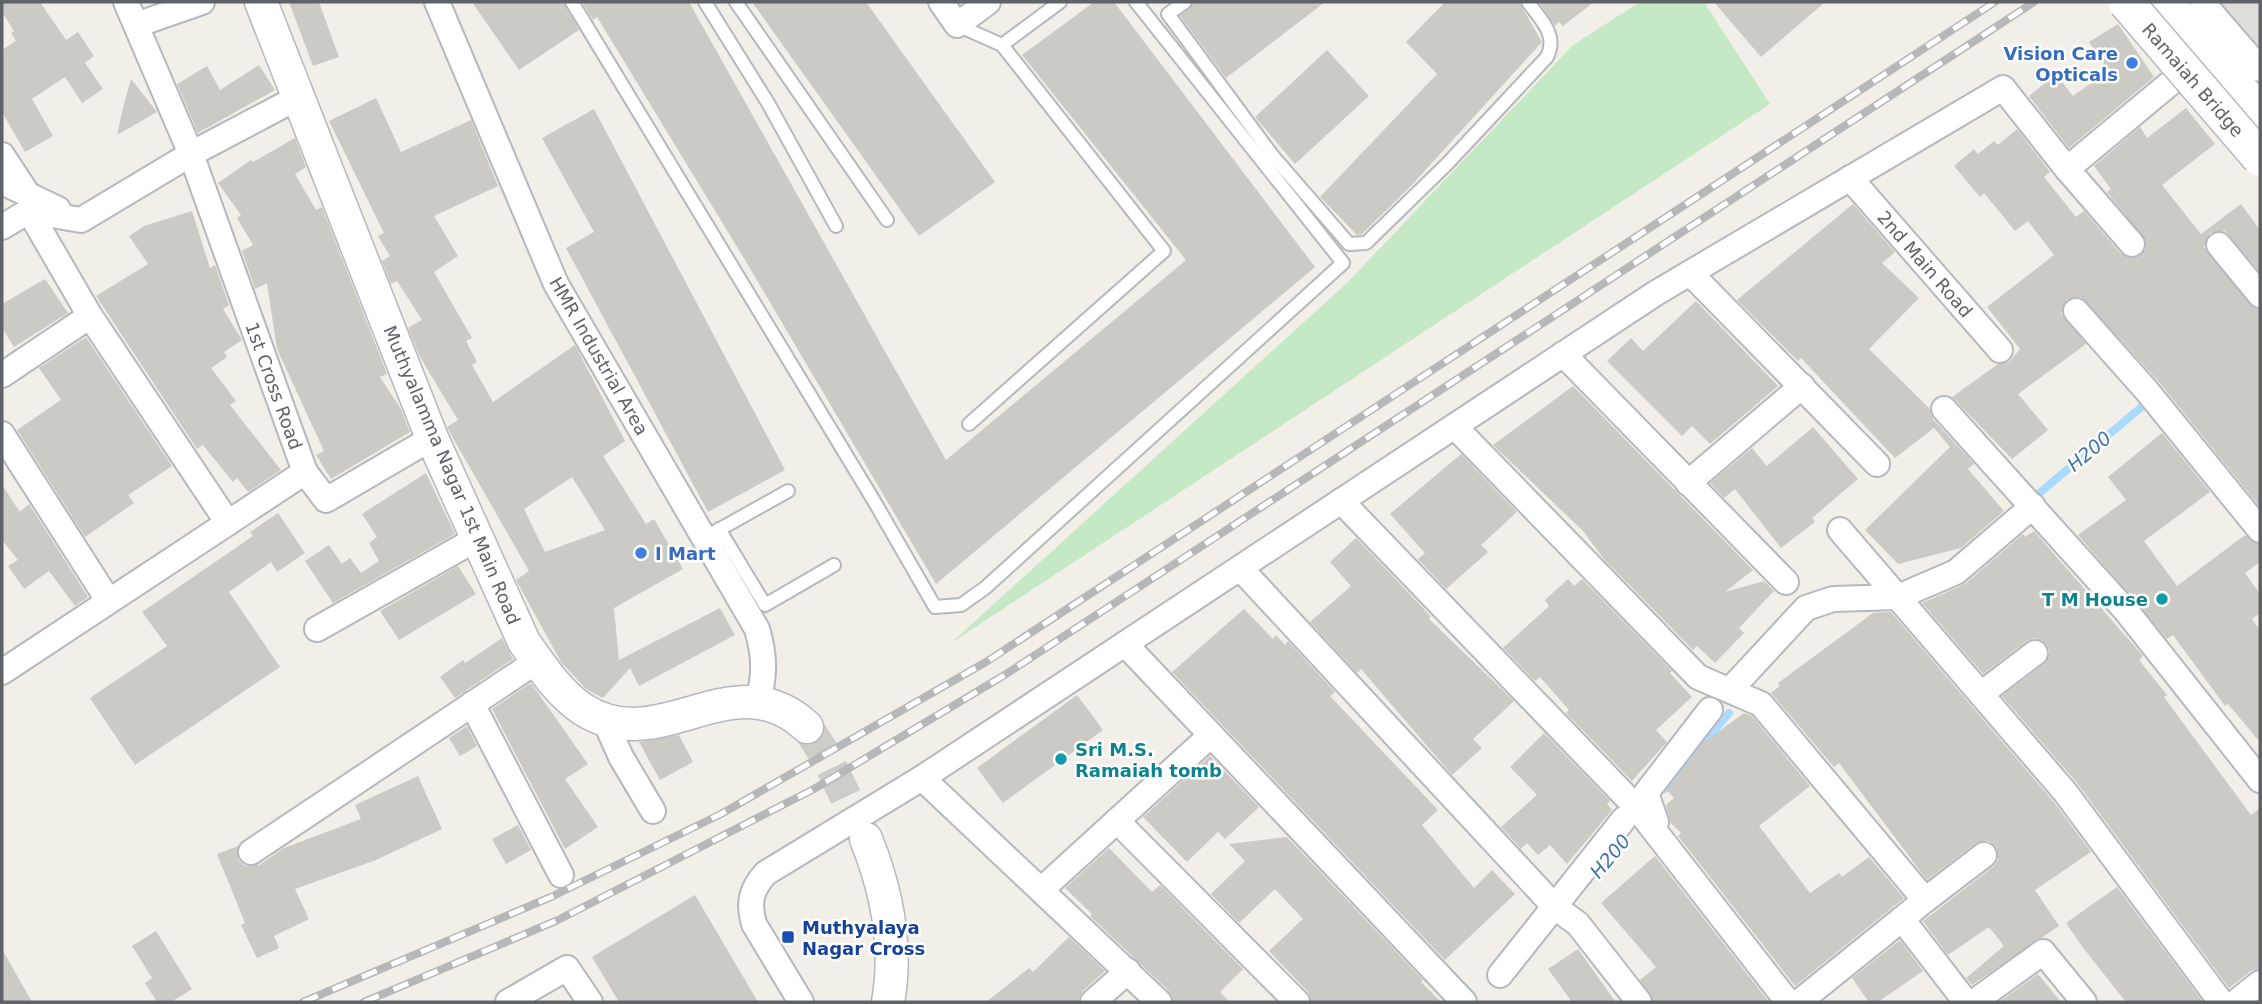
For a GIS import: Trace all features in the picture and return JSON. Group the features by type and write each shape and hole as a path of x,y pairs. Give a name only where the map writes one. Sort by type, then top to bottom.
{"main road":[{"name":"Ramaiah Bridge","path":"2165,2 2260,113"},
{"name":"Ramaiah Bridge","path":"2124,10 2247,153"}],"street":[{"name":"1st Cross Road","path":"2,672 304,472 191,154 126,2"},
{"path":"136,25 202,2"},
{"name":"Muthyalamma Nagar 1st Main Road","path":"261,2 432,438 524,642 537,661 564,693 583,710 605,721 629,726 725,704 758,701 790,712 807,727"},
{"name":"HMR Industrial Area","path":"437,2 556,284 712,534 757,629 764,653 765,677 758,701"},
{"path":"941,2 957,25 988,2"},
{"path":"2202,2 2260,69"},
{"path":"2124,10 2174,80 2247,153 2260,180"},
{"path":"2067,169 2174,80"},
{"path":"801,1002 754,924 750,911 756,883 766,873 922,778 1690,273 2003,88 2067,169 2132,244"},
{"path":"2,182 28,202 80,220 191,154 297,98"},
{"path":"2247,153 2260,127"},
{"path":"2,155 90,316 228,523"},
{"name":"2nd Main Road","path":"1850,178 2000,350"},
{"path":"2,227 28,202"},
{"path":"2219,245 2259,293"},
{"path":"1690,273 1877,464"},
{"path":"2076,311 2164,411 2260,530"},
{"path":"2,375 90,316"},
{"path":"1563,354 1786,582"},
{"path":"1688,483 1802,386"},
{"path":"1944,409 2127,612 2260,780"},
{"path":"1456,428 1699,677 1761,704 1925,900"},
{"path":"2,434 108,600"},
{"path":"304,472 326,500 432,438"},
{"path":"1341,501 1636,807 1788,1002"},
{"path":"1730,690 1806,608 1833,599 1898,597 1956,572 2033,506"},
{"path":"1840,530 2065,792 2221,1002"},
{"path":"317,629 478,538"},
{"path":"1240,568 1555,908 1578,924 1639,1002"},
{"path":"1125,644 1464,1002"},
{"path":"1981,694 2035,653"},
{"path":"251,852 537,661"},
{"path":"472,704 561,875"},
{"path":"1653,830 1656,812 1646,793 1710,710"},
{"path":"605,721 621,757 653,811"},
{"path":"1041,890 1211,734"},
{"path":"922,778 1158,1002"},
{"path":"1500,975 1625,819"},
{"path":"1117,821 1297,1002"},
{"path":"866,839 880,873 888,910 892,948 888,1002"},
{"path":"1798,1002 1984,855"},
{"path":"1902,919 1966,1002"},
{"path":"1974,1002 2043,952 2084,1002"},
{"path":"508,1002 568,968 590,1002"},
{"path":"1093,1002 1128,971"},
{"path":"2236,1002 2260,982"}],"lane":[{"path":"572,2 874,501 935,607 961,605 985,588 1343,263 1136,2"},
{"path":"705,2 768,103 836,226"},
{"path":"736,2 887,220"},
{"path":"1002,45 1060,2"},
{"path":"1185,2 1168,14 1272,155 1349,244 1356,246 1366,243 1429,181 1547,57 1553,46 1552,35 1528,2"},
{"path":"957,25 1002,45 1164,251 969,424"},
{"path":"788,491 712,534 765,605 834,565"}],"shaded area":[{"path":"2204,2 2260,2 2260,66"}],"green space":[{"path":"1640,2 1704,2 1770,104 951,643 1348,282 1573,45"}],"building":[{"path":"2,2 40,2 66,40 78,32 94,56 85,63 103,89 82,103 65,77 32,99 53,136 25,152 2,112 2,50 16,41 11,33 14,31 2,12"},
{"path":"289,2 319,2 339,57 313,66"},
{"path":"472,2 563,2 579,30 519,70"},
{"path":"582,2 689,2 946,460 1186,260 1022,55 1094,2 1114,2 1315,267 936,584 745,260 597,17 593,20"},
{"path":"752,2 866,2 995,182 919,236"},
{"path":"1194,2 1325,2 1226,78 1180,16"},
{"path":"1445,2 1519,2 1542,42 1411,186 1362,234 1357,235 1320,197 1437,74 1406,42"},
{"path":"1539,2 1594,2 1563,26 1559,22 1555,26"},
{"path":"1714,2 1825,2 1761,57"},
{"path":"2118,24 2154,77 2069,148 2029,96 2056,74 2073,96 2109,71 2089,42"},
{"path":"1327,50 1369,96 1295,164 1255,117"},
{"path":"259,65 275,90 198,133 177,84 207,66 220,90"},
{"path":"131,79 157,112 117,135 124,104"},
{"path":"376,98 401,152 471,120 498,186 434,216 458,256 434,272 472,338 466,341 477,362 472,365 493,402 575,345 625,441 603,456 646,524 654,519 683,569 614,608 619,660 720,608 735,635 639,686 630,668 603,698 586,689 561,662 516,580 529,571 447,427 458,420 420,357 408,328 422,320 397,281 391,284 382,261 390,256 378,236 384,233 329,121","holes":["572,477 605,530 545,552 524,509"]},
{"path":"2186,108 2215,144 2162,185 2201,234 2241,204 2260,230 2260,272 2225,231 2210,233 2204,247 2249,304 2260,310 2260,507 2158,381 2081,297 2067,299 2061,313 2086,344 2018,394 2048,430 2012,459 1952,397 1998,364 2009,362 2020,349 1987,307 2054,255 2028,221 2015,231 1984,193 1980,197 1954,166 1974,149 1978,154 1994,141 1998,145 2017,129 2050,172 2044,177 2076,217 2084,211 2121,254 2135,258 2146,249 2146,241 2107,192 2111,189 2094,166 2140,127 2147,138"},
{"path":"594,109 785,470 708,512 566,248 594,232 542,138"},
{"path":"295,138 306,167 295,174 316,210 322,207 387,374 380,377 401,409 410,432 331,479 316,455 324,451 277,349 267,283 255,289 242,251 253,245 237,218 241,215 218,183 251,160 253,162"},
{"path":"1853,204 1895,252 1882,263 1919,298 1869,349 1930,409 1933,419 1974,464 1968,469 2004,511 1961,548 1898,564 1865,530 1950,447 1934,428 1895,458 1801,358 1798,361 1737,300"},
{"path":"192,211 210,268 215,265 229,305 223,309 242,340 224,352 227,357 211,368 236,401 230,405 281,470 248,492 237,478 233,482 203,445 197,449 96,296 148,264 129,236 144,226"},
{"path":"45,279 68,313 14,347 2,328 2,304"},
{"path":"1696,301 1778,386 1710,444 1692,426 1682,436 1607,361 1631,338 1643,351"},
{"path":"86,337 172,466 128,495 134,503 85,537 17,430 61,400 39,368"},
{"path":"1573,386 1753,570 1725,592 1764,581 1774,591 1739,628 1744,633 1715,663 1697,646 1693,650 1604,559 1583,531 1493,445"},
{"path":"1813,427 1858,479 1812,518 1815,522 1781,548 1735,489 1724,498 1710,483 1752,448 1767,466"},
{"path":"2162,433 2210,492 2144,541 2177,586 2245,535 2260,545 2260,562 2245,573 2260,594 2260,613 2252,619 2260,630 2260,742 2228,704 2225,706 2173,635 2167,639 2078,535 2126,500 2108,477"},
{"path":"1461,454 1517,512 1481,545 1488,552 1446,589 1418,559 1425,553 1390,514"},
{"path":"426,473 455,534 333,603 305,561 329,545 342,564 350,558 361,573 379,561 369,543 377,537 362,514"},
{"path":"2,485 20,512 29,504 88,597 75,606 49,571 24,589 8,566 18,560 2,540"},
{"path":"278,513 305,553 277,572 271,562 229,592 280,667 135,765 90,698 167,646 142,612 253,536 250,532"},
{"path":"2034,531 2143,656 2139,660 2167,695 2164,697 2251,815 2260,808 2260,968 2251,971 2229,988 2077,783 2002,696 2044,664 2050,652 2046,644 2034,638 2027,641 1983,674 1922,603 1965,584 2023,534 2025,537"},
{"path":"1356,538 1424,609 1431,617 1429,619 1514,701 1473,739 1482,748 1452,775 1361,669 1357,673 1310,622 1351,586 1330,562"},
{"path":"458,566 476,594 399,640 380,611"},
{"path":"1568,579 1574,586 1582,579 1672,671 1670,673 1692,697 1656,730 1667,742 1632,781 1566,713 1569,710 1540,677 1535,681 1503,648 1549,606 1545,600"},
{"path":"1244,609 1273,639 1276,635 1285,645 1288,641 1335,692 1330,696 1438,810 1422,825 1474,888 1492,870 1515,894 1445,960 1172,672"},
{"path":"1891,612 2053,801 2091,852 2035,890 2059,926 1972,985 1966,978 2004,946 1989,927 1948,955 1923,921 1994,866 1998,860 1996,847 1989,841 1976,843 1927,880 1839,763 1834,767 1771,693 1780,686 1778,683 1873,613"},
{"path":"502,638 513,659 455,698 440,677 463,660 465,663"},
{"path":"531,683 588,764 565,779 598,827 565,849 492,709"},
{"path":"1077,695 1103,730 1003,803 977,768"},
{"path":"1744,713 1752,716 1810,786 1759,826 1810,893 1839,873 1842,877 1869,857 1904,898 1795,986 1678,836 1681,833 1670,822 1666,805 1674,798 1667,790 1703,743"},
{"path":"467,726 477,746 460,756 449,738"},
{"path":"1544,733 1610,801 1607,804 1612,810 1567,864 1550,845 1538,855 1527,843 1521,849 1501,827 1537,795 1510,767"},
{"path":"679,735 693,762 660,780 639,742"},
{"path":"1210,756 1259,807 1225,839 1218,832 1187,862 1143,817"},
{"path":"418,776 442,829 376,860 295,889 309,919 274,936 279,948 257,958 241,925 245,923 217,854 238,846 239,861 245,866 259,865 284,848 361,819 355,805"},
{"path":"518,825 531,850 506,864 492,839"},
{"path":"1287,837 1441,1002 1311,1002 1308,992 1269,951 1303,919 1275,889 1239,923 1211,894 1245,861 1229,844"},
{"path":"1109,848 1152,892 1160,885 1243,969 1220,992 1230,1002 1173,1002 1169,991 1090,916 1092,914 1065,888"},
{"path":"1655,856 1769,1002 1654,1002 1640,980 1656,967 1601,903"},
{"path":"2117,887 2203,1002 2126,1002 2084,949 2066,923"},
{"path":"695,895 758,1002 619,1002 592,957"},
{"path":"156,931 192,989 171,1002 157,1002 145,983 152,978 132,946"},
{"path":"1069,937 1105,971 1083,991 1079,1002 986,1002 1029,968 1033,972"},
{"path":"1900,940 1923,971 1878,1002 1869,1002 1852,978"},
{"path":"2,949 32,1002 2,1002"},
{"path":"1578,949 1615,1001 1620,1002 1572,1002 1548,969"},
{"path":"2038,974 2061,1002 1999,1002"}],"waterway":[{"name":"H200","path":"2030,501 2151,399"},
{"name":"H200","path":"1665,789 1729,713"}],"tunnel":[{"path":"807,727 826,756 866,839"}],"railway":[{"path":"303,1002 551,897 721,814 986,662 1995,2"},
{"path":"364,1002 558,920 814,789 1003,676 2034,2"}],"place":[{"name":"Vision Care Opticals","path":"2132,63"},
{"name":"I Mart","path":"641,553"},
{"name":"T M House","path":"2162,599"},
{"name":"Sri M.S. Ramaiah tomb","path":"1061,759"},
{"name":"Muthyalaya Nagar Cross","path":"788,937"}]}
